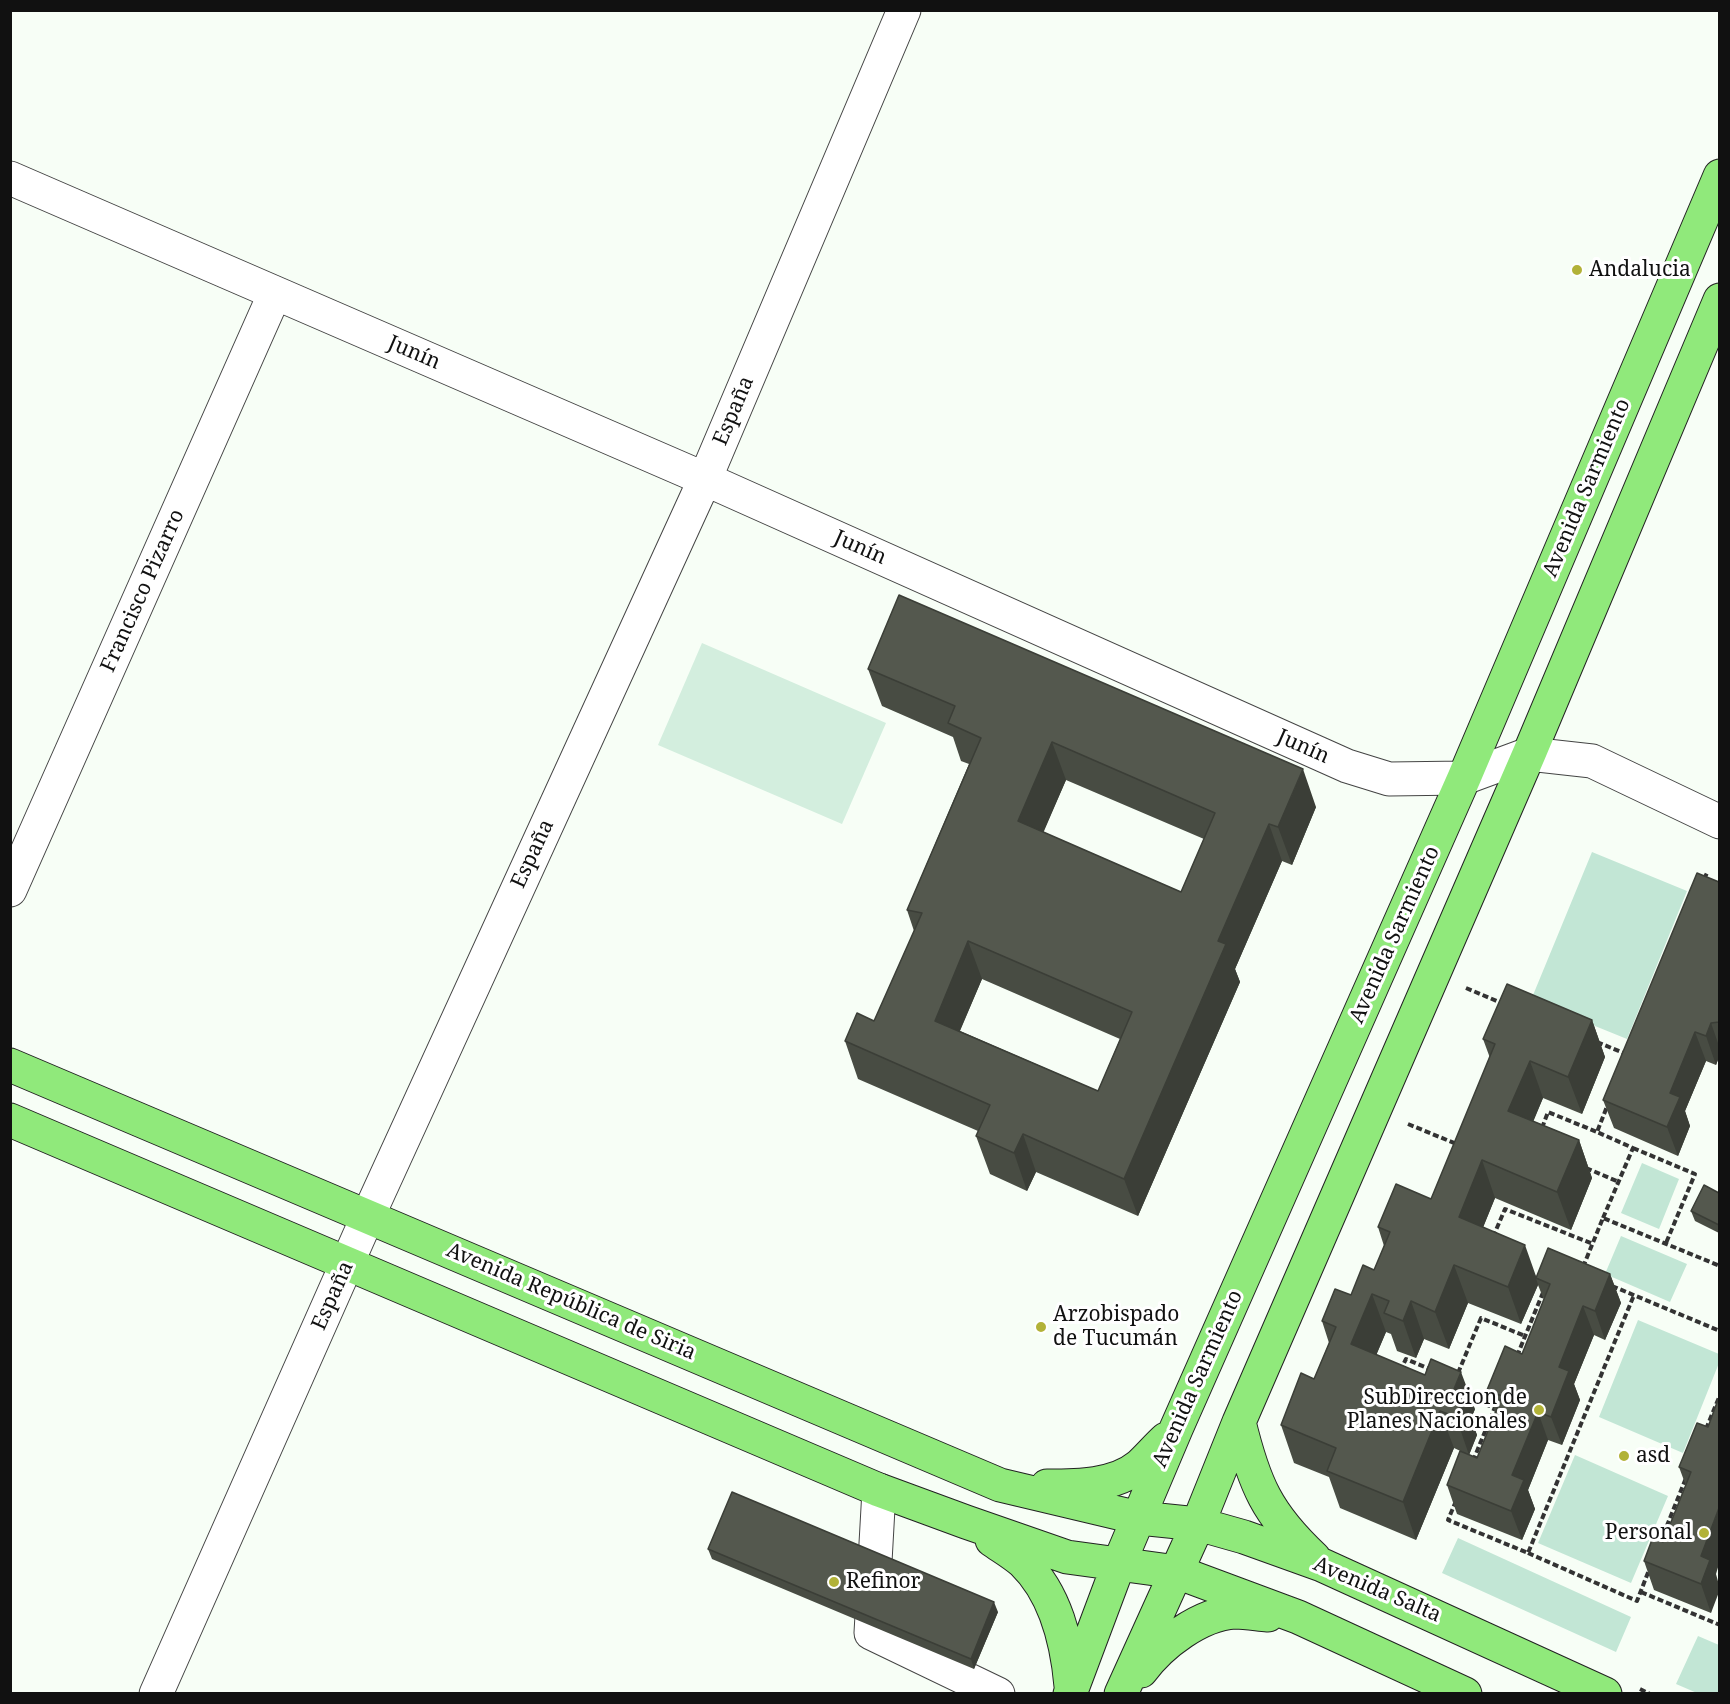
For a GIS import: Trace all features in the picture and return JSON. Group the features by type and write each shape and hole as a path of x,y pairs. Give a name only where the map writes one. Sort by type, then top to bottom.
{"main road":[{"name":"Avenida Sarmiento","path":"1071,1692 1118,1566 1176,1429 1464,778 1719,176"},
{"path":"1122,1694 1198,1524 1239,1422 1528,754 1719,300"},
{"name":"Avenida República de Siria","path":"10,1065 1000,1485 1139,1518"},
{"path":"10,1120 879,1490 1067,1557 1118,1566 1177,1572 1298,1617 1465,1694"},
{"path":"1239,1422 1248,1461 1272,1512 1290,1535 1322,1565"},
{"path":"1000,1485 1072,1486 1113,1480 1137,1467 1176,1429"},
{"name":"Avenida Salta","path":"1139,1518 1198,1524 1244,1537 1322,1565 1605,1694"},
{"path":"966,1522 1022,1561 1040,1582 1054,1607 1062,1635 1068,1659 1071,1692"},
{"path":"1122,1694 1165,1644 1204,1620 1233,1612 1298,1617"}],"street":[{"name":"España","path":"156,1694 368,1216 705,479 904,10"},
{"name":"Junín","path":"10,178 705,479 1347,766 1389,779 1464,778 1528,754 1592,761 1719,822"},
{"name":"Francisco Pizarro","path":"10,890 274,293"},
{"path":"879,1490 871,1633 999,1694"}],"path":[{"path":"1703,882 1708,871"},
{"path":"1456,984 1510,1006"},
{"path":"1597,1042 1629,1056"},
{"path":"1597,1132 1611,1100"},
{"path":"1538,1137 1548,1112 1695,1174 1666,1244"},
{"path":"1399,1120 1463,1147"},
{"path":"1581,1273 1633,1148"},
{"path":"1576,1164 1619,1182"},
{"path":"1493,1238 1505,1209 1593,1244"},
{"path":"1603,1218 1719,1266"},
{"path":"1602,1282 1719,1331"},
{"path":"1516,1357 1547,1283"},
{"path":"1528,1553 1634,1295"},
{"path":"1455,1379 1481,1318 1525,1336"},
{"path":"1412,1373 1401,1369 1406,1359 1435,1371"},
{"path":"1464,1395 1495,1408"},
{"path":"1702,1438 1719,1395"},
{"path":"1470,1469 1499,1398"},
{"path":"1658,1548 1689,1471"},
{"path":"1457,1500 1449,1520 1637,1601 1649,1570"},
{"path":"1641,1592 1719,1626"}],"green space":[{"path":"702,643 886,723 842,824 658,745"},
{"path":"1592,852 1687,891 1627,1039 1531,1000"},
{"path":"1642,1163 1679,1179 1659,1229 1621,1213"},
{"path":"1621,1236 1687,1264 1670,1302 1605,1274"},
{"path":"1638,1320 1719,1354 1719,1363 1683,1453 1599,1417"},
{"path":"1575,1455 1668,1496 1631,1583 1538,1543"},
{"path":"1458,1538 1631,1617 1616,1652 1442,1573"},
{"path":"1698,1636 1719,1645 1719,1693 1697,1693 1676,1684"}],"building":[{"path":"899,595 1303,769 1278,827 1269,824 1218,941 1226,944 1124,1179 1023,1134 1014,1153 976,1136 990,1105 845,1041 857,1013 874,1021 922,913 907,910 981,738 948,723 955,706 868,669","holes":["1052,742 1215,813 1181,892 1018,821","968,941 1132,1012 1098,1091 935,1021"]},
{"path":"1697,873 1719,882 1719,1022 1711,1023 1706,1036 1695,1032 1670,1093 1680,1097 1667,1127 1603,1100"},
{"path":"1507,984 1592,1020 1568,1077 1530,1061 1508,1111 1579,1140 1557,1192 1482,1160 1459,1217 1525,1245 1508,1287 1454,1265 1435,1312 1411,1301 1403,1321 1384,1313 1389,1301 1372,1294 1351,1344 1425,1375 1431,1359 1461,1372 1454,1389 1463,1398 1456,1417 1440,1411 1403,1502 1327,1471 1336,1448 1281,1425 1301,1373 1314,1379 1336,1327 1322,1321 1335,1289 1351,1295 1363,1265 1374,1270 1390,1232 1378,1227 1396,1184 1431,1199 1495,1044 1483,1039"},
{"path":"1704,1185 1719,1193 1719,1225 1691,1211"},
{"path":"1548,1248 1610,1274 1595,1311 1583,1306 1559,1367 1569,1371 1551,1417 1538,1412 1512,1475 1524,1480 1511,1511 1447,1485 1460,1451 1477,1458 1502,1396 1487,1390 1505,1346 1522,1354 1550,1284 1536,1278"},
{"path":"1719,1397 1719,1508 1701,1556 1710,1560 1701,1584 1644,1561 1653,1537 1663,1542 1691,1472 1679,1467 1697,1423 1708,1427"},
{"path":"732,1492 994,1602 971,1659 708,1549"}],"place":[{"name":"Andalucia","path":"1577,270"},
{"name":"Arzobispado de Tucumán","path":"1041,1327"},
{"name":"SubDireccion de Planes Nacionales","path":"1539,1410"},
{"name":"asd","path":"1624,1456"},
{"name":"Personal","path":"1704,1533"},
{"name":"Refinor","path":"834,1582"}]}
